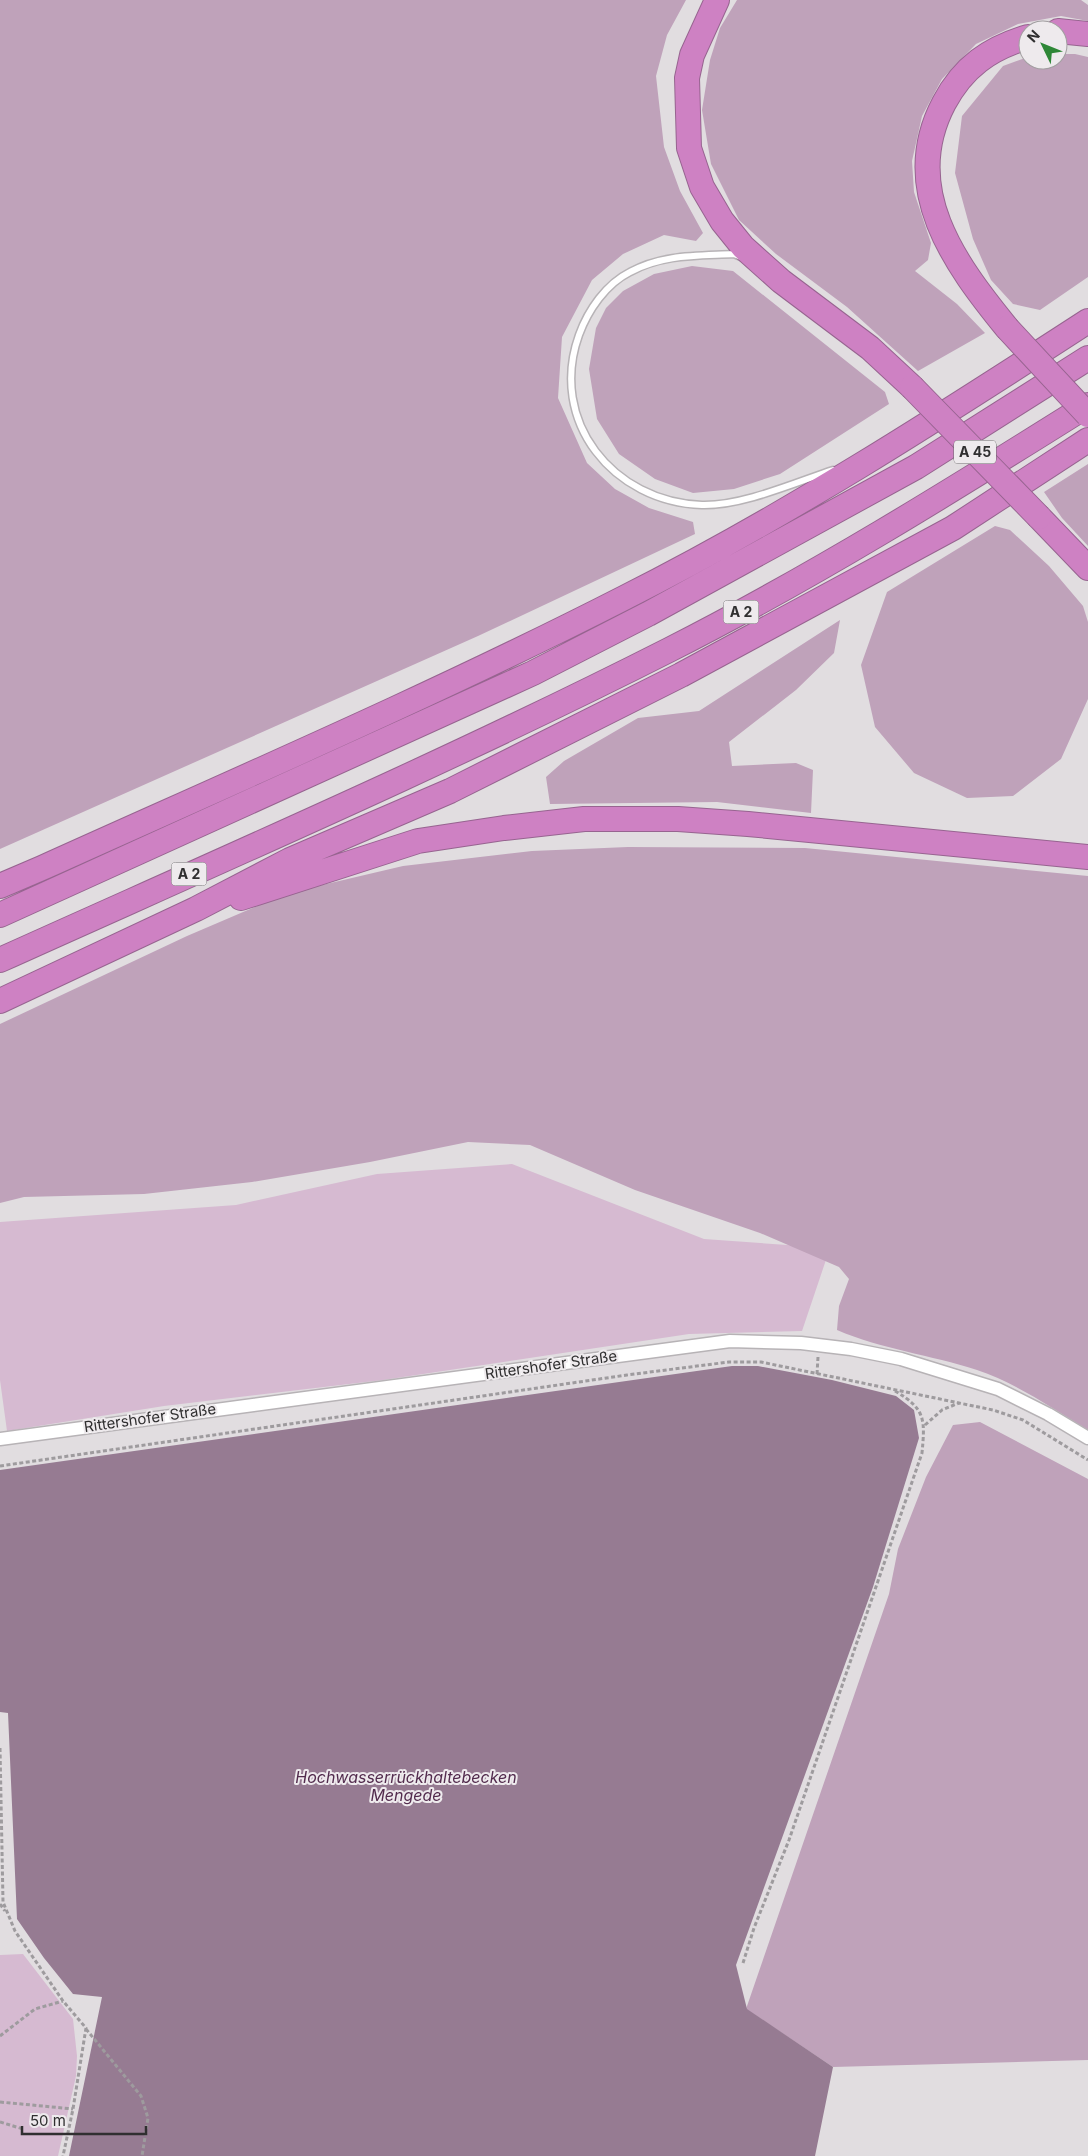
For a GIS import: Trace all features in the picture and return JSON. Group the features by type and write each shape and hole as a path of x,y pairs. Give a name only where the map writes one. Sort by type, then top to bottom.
{"highway":[{"path":"717,0 692,55 687,78 689,148 702,187 722,221 743,247 760,262"},
{"path":"1068,32 1088,34"},
{"path":"1018,40 1005,44 980,58 953,85 940,109 932,134 926,160 927,181 944,236 967,276 1007,328 1088,415"},
{"name":"A 45","path":"760,262 781,281 870,348 912,387 1088,568"},
{"path":"1049,346 1088,315"},
{"path":"0,886 480,669 626,598 748,531 874,456 1088,321"},
{"path":"0,915 533,673 648,614 916,467 1088,358"},
{"name":"A 2","path":"0,960 386,785 670,650 805,577 940,498 1088,405"},
{"path":"0,1001 196,909 290,860 450,791 682,675 953,528 1088,440"},
{"path":"196,909 239,899 418,841 504,828 584,819 678,819 748,824 1088,857"}],"street":[{"name":"Rittershofer Straße","path":"0,1439 730,1341 801,1343 851,1349 901,1359 998,1389 1048,1414 1088,1438"}],"lane":[{"path":"760,262 734,254 661,259 629,272 602,294 585,318 573,352 570,382 576,415 590,445 609,469 646,492 672,501 701,505 736,501 874,456"}],"path":[{"path":"0,1466 730,1362 761,1362 993,1410 1023,1420 1088,1460"},
{"path":"744,1963 754,1928 789,1840 922,1453 925,1425 920,1409 910,1400 893,1390"},
{"path":"925,1425 942,1410 959,1403"},
{"path":"0,1748 2,1885 8,1915"},
{"path":"0,1904 63,2001 141,2096 148,2118 142,2156"},
{"path":"0,2036 35,2009 63,2001"},
{"path":"62,2156 86,2028"},
{"path":"0,2102 72,2110"},
{"path":"0,2122 23,2129"}],"shaded area":[{"path":"0,0 686,0 667,35 656,76 664,147 680,191 703,233 696,241 664,235 623,254 592,280 562,337 558,398 587,463 615,489 649,508 693,522 695,534 478,636 0,849"},
{"path":"737,0 1081,0 1088,5 1088,21 1061,16 1040,20 1018,20 1018,24 976,44 942,79 922,116 912,161 914,192 931,243 928,260 915,271 957,304 985,333 918,371 847,307 776,254 739,220 711,164 702,110 710,60 720,28"},
{"path":"1068,54 1088,57 1088,277 1040,310 1013,304 991,280 973,239 955,173 962,116 1003,66 1018,61 1018,70 1068,70"},
{"path":"692,266 733,271 885,392 889,404 780,474 734,489 693,493 655,479 619,454 597,419 589,369 596,328 606,308 623,291 654,274"},
{"path":"1088,464 1088,546 1062,518 1044,492"},
{"path":"995,526 1010,530 1049,566 1083,606 1088,622 1088,699 1061,759 1013,796 967,798 914,773 875,727 861,665 887,592"},
{"path":"840,620 834,653 796,690 729,742 732,766 796,763 813,770 811,813 717,802 550,804 546,777 564,761 638,718 699,711"},
{"path":"628,847 805,848 1088,876 1088,1430 1034,1397 991,1375 871,1342 837,1330 839,1306 849,1279 839,1267 760,1233 635,1190 530,1145 468,1142 370,1162 252,1182 144,1194 24,1197 0,1203 0,1024 187,936 288,893 403,866 532,851"},
{"path":"512,1164 704,1239 830,1248 802,1331 689,1334 383,1380 164,1406 7,1431 0,1380 0,1222 236,1205 377,1174"},
{"path":"980,1422 1088,1479 1088,2060 833,2067 746,2009 889,1594 898,1549 926,1477 953,1425"},
{"path":"23,1954 73,2019 77,2056 76,2076 58,2156 0,2156 0,1955"}],"water":[{"name":"Hochwasserrückhaltebecken Mengede","path":"732,1366 758,1366 832,1380 896,1396 914,1410 919,1438 873,1587 736,1965 747,2009 833,2067 815,2156 69,2156 102,1997 73,1994 44,1958 17,1919 8,1713 0,1712 0,1470"}]}
